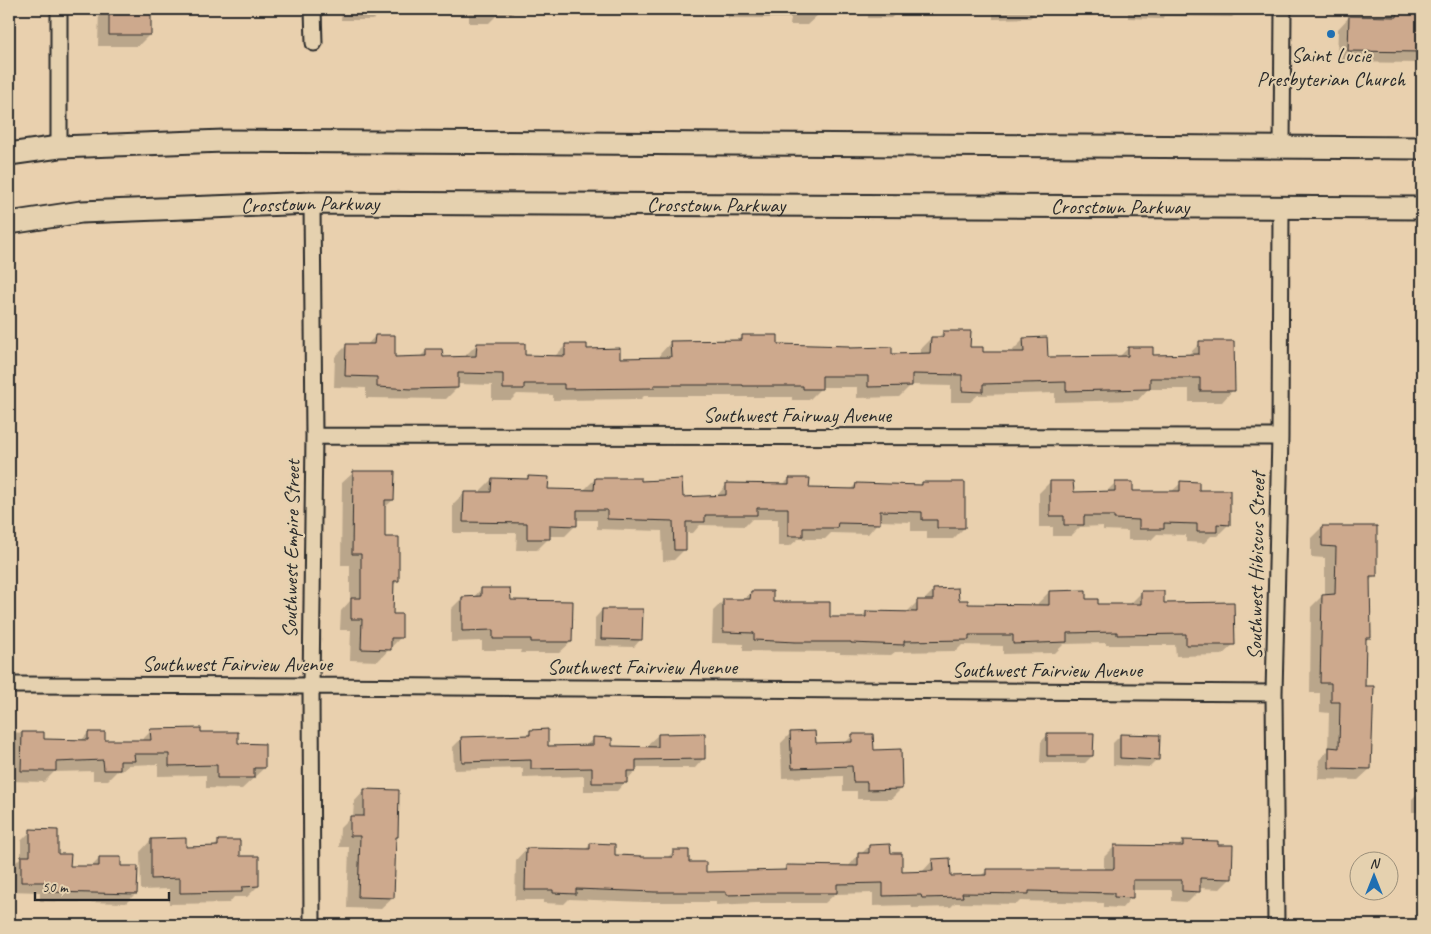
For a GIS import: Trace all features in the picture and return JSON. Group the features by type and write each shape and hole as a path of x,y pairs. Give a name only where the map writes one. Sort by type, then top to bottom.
{"main road":[{"path":"9,154 59,147 224,141 1422,148"},
{"name":"Crosstown Parkway","path":"9,223 81,212 312,203 1422,208"}],"street":[{"path":"59,9 59,147"},
{"path":"313,9 314,43"},
{"path":"1282,146 1283,9"},
{"name":"Southwest Empire Street","path":"312,203 314,436 311,686 312,925"},
{"name":"Southwest Hibiscus Street","path":"1276,925 1274,693 1280,437 1281,208"},
{"name":"Southwest Fairway Avenue","path":"314,436 1280,437"},
{"name":"Southwest Fairview Avenue","path":"9,685 1274,693"}],"building":[{"path":"109,9 151,9 151,35 109,35"},
{"path":"1398,9 1422,9 1422,52 1348,51 1349,16 1397,17"},
{"path":"943,331 971,331 970,347 983,347 983,352 1024,352 1023,338 1047,337 1048,357 1128,356 1128,347 1153,347 1153,355 1199,354 1199,341 1234,341 1235,391 1200,391 1200,378 1150,378 1150,389 1066,391 1066,382 983,384 983,392 962,391 962,375 912,374 912,386 868,387 868,376 822,376 822,389 803,389 803,386 654,385 654,388 564,389 564,384 524,384 524,389 503,389 503,374 458,373 458,388 412,389 377,387 377,377 345,376 346,344 374,344 375,335 395,335 395,357 426,356 426,349 442,349 443,357 476,356 477,343 525,343 525,355 565,356 565,344 587,344 587,349 620,348 620,358 671,357 670,341 742,340 742,335 778,335 778,344 849,346 849,348 892,347 892,354 930,353 931,337 943,337"},
{"path":"353,471 395,471 394,500 385,500 385,537 399,537 399,581 394,581 393,614 402,614 402,638 391,638 391,650 361,649 362,619 351,619 351,598 361,598 361,554 352,554"},
{"path":"528,476 549,477 548,489 594,490 595,478 641,478 641,481 682,479 683,497 726,495 726,483 789,484 789,478 810,478 809,488 855,489 856,483 922,485 922,482 965,482 965,528 937,528 937,520 922,520 922,512 880,511 880,524 838,523 837,528 803,528 803,536 788,536 788,508 757,508 757,515 705,515 705,522 686,522 686,550 674,550 673,521 607,519 607,510 577,510 577,526 550,525 550,539 527,539 527,523 463,522 464,492 491,492 492,478 528,479"},
{"path":"1050,481 1073,481 1074,492 1115,491 1115,482 1133,482 1133,491 1180,491 1180,481 1199,482 1199,490 1230,490 1230,525 1217,524 1217,532 1197,532 1197,524 1164,523 1164,529 1139,529 1139,520 1114,519 1114,516 1084,516 1084,525 1064,525 1064,516 1050,516"},
{"path":"1322,526 1377,526 1377,576 1370,576 1371,638 1366,638 1365,686 1374,686 1371,769 1329,768 1329,747 1339,748 1340,702 1331,702 1331,683 1320,683 1322,595 1335,594 1336,547 1322,546"},
{"path":"481,588 510,588 511,600 573,601 572,642 531,642 531,639 493,639 493,630 462,631 462,597 481,596"},
{"path":"958,588 959,600 968,600 968,604 1049,605 1049,591 1086,590 1086,599 1098,599 1098,604 1141,604 1141,591 1164,591 1164,603 1234,602 1235,645 1186,645 1186,634 1117,635 1117,632 1067,633 1067,642 1013,644 1013,635 969,635 969,640 904,641 904,645 754,640 754,633 723,632 723,599 750,599 751,591 773,591 773,602 830,602 830,617 866,617 866,611 917,612 917,600 933,600 933,589"},
{"path":"602,609 643,609 642,640 601,639"},
{"path":"201,728 201,732 238,732 238,743 265,744 265,768 254,768 254,778 217,778 217,765 169,766 169,754 134,754 135,761 120,761 120,770 104,770 103,760 56,762 56,771 21,771 22,732 44,732 44,739 88,740 88,732 105,732 105,740 151,740 150,729"},
{"path":"548,729 548,746 593,745 593,737 612,738 612,746 658,747 658,734 705,733 705,759 636,760 636,771 627,771 627,783 592,783 592,768 531,769 531,760 462,762 461,737 530,735 530,730"},
{"path":"815,731 816,743 852,742 852,734 873,734 874,750 901,749 902,789 867,790 867,782 853,782 852,766 792,768 790,732"},
{"path":"1047,733 1094,733 1093,756 1047,756"},
{"path":"1120,734 1160,735 1159,760 1120,758"},
{"path":"364,789 399,790 394,898 358,897 360,836 350,836 350,816 364,816"},
{"path":"30,829 58,830 58,854 71,854 70,866 99,866 99,857 121,857 121,866 138,866 137,894 49,892 50,882 21,882 21,856 30,856"},
{"path":"186,838 186,847 218,846 218,840 240,840 240,856 259,856 259,886 242,887 242,892 180,893 180,878 151,879 151,839"},
{"path":"1183,840 1218,841 1218,845 1233,845 1232,879 1200,878 1200,892 1182,891 1182,880 1133,880 1133,898 1114,897 1114,893 1029,891 1029,894 962,893 963,897 922,898 921,895 883,896 883,883 837,884 837,893 726,895 726,892 576,889 576,894 553,893 553,890 525,890 526,848 590,849 590,843 615,844 615,855 641,857 673,857 673,850 689,850 689,862 706,862 706,872 786,870 786,865 858,866 858,853 869,853 869,845 890,844 891,853 902,853 902,872 933,871 932,859 950,858 951,876 986,875 986,869 1114,869 1114,845 1183,846"}],"place":[{"name":"Saint Lucie Presbyterian Church","path":"1331,34"}]}
